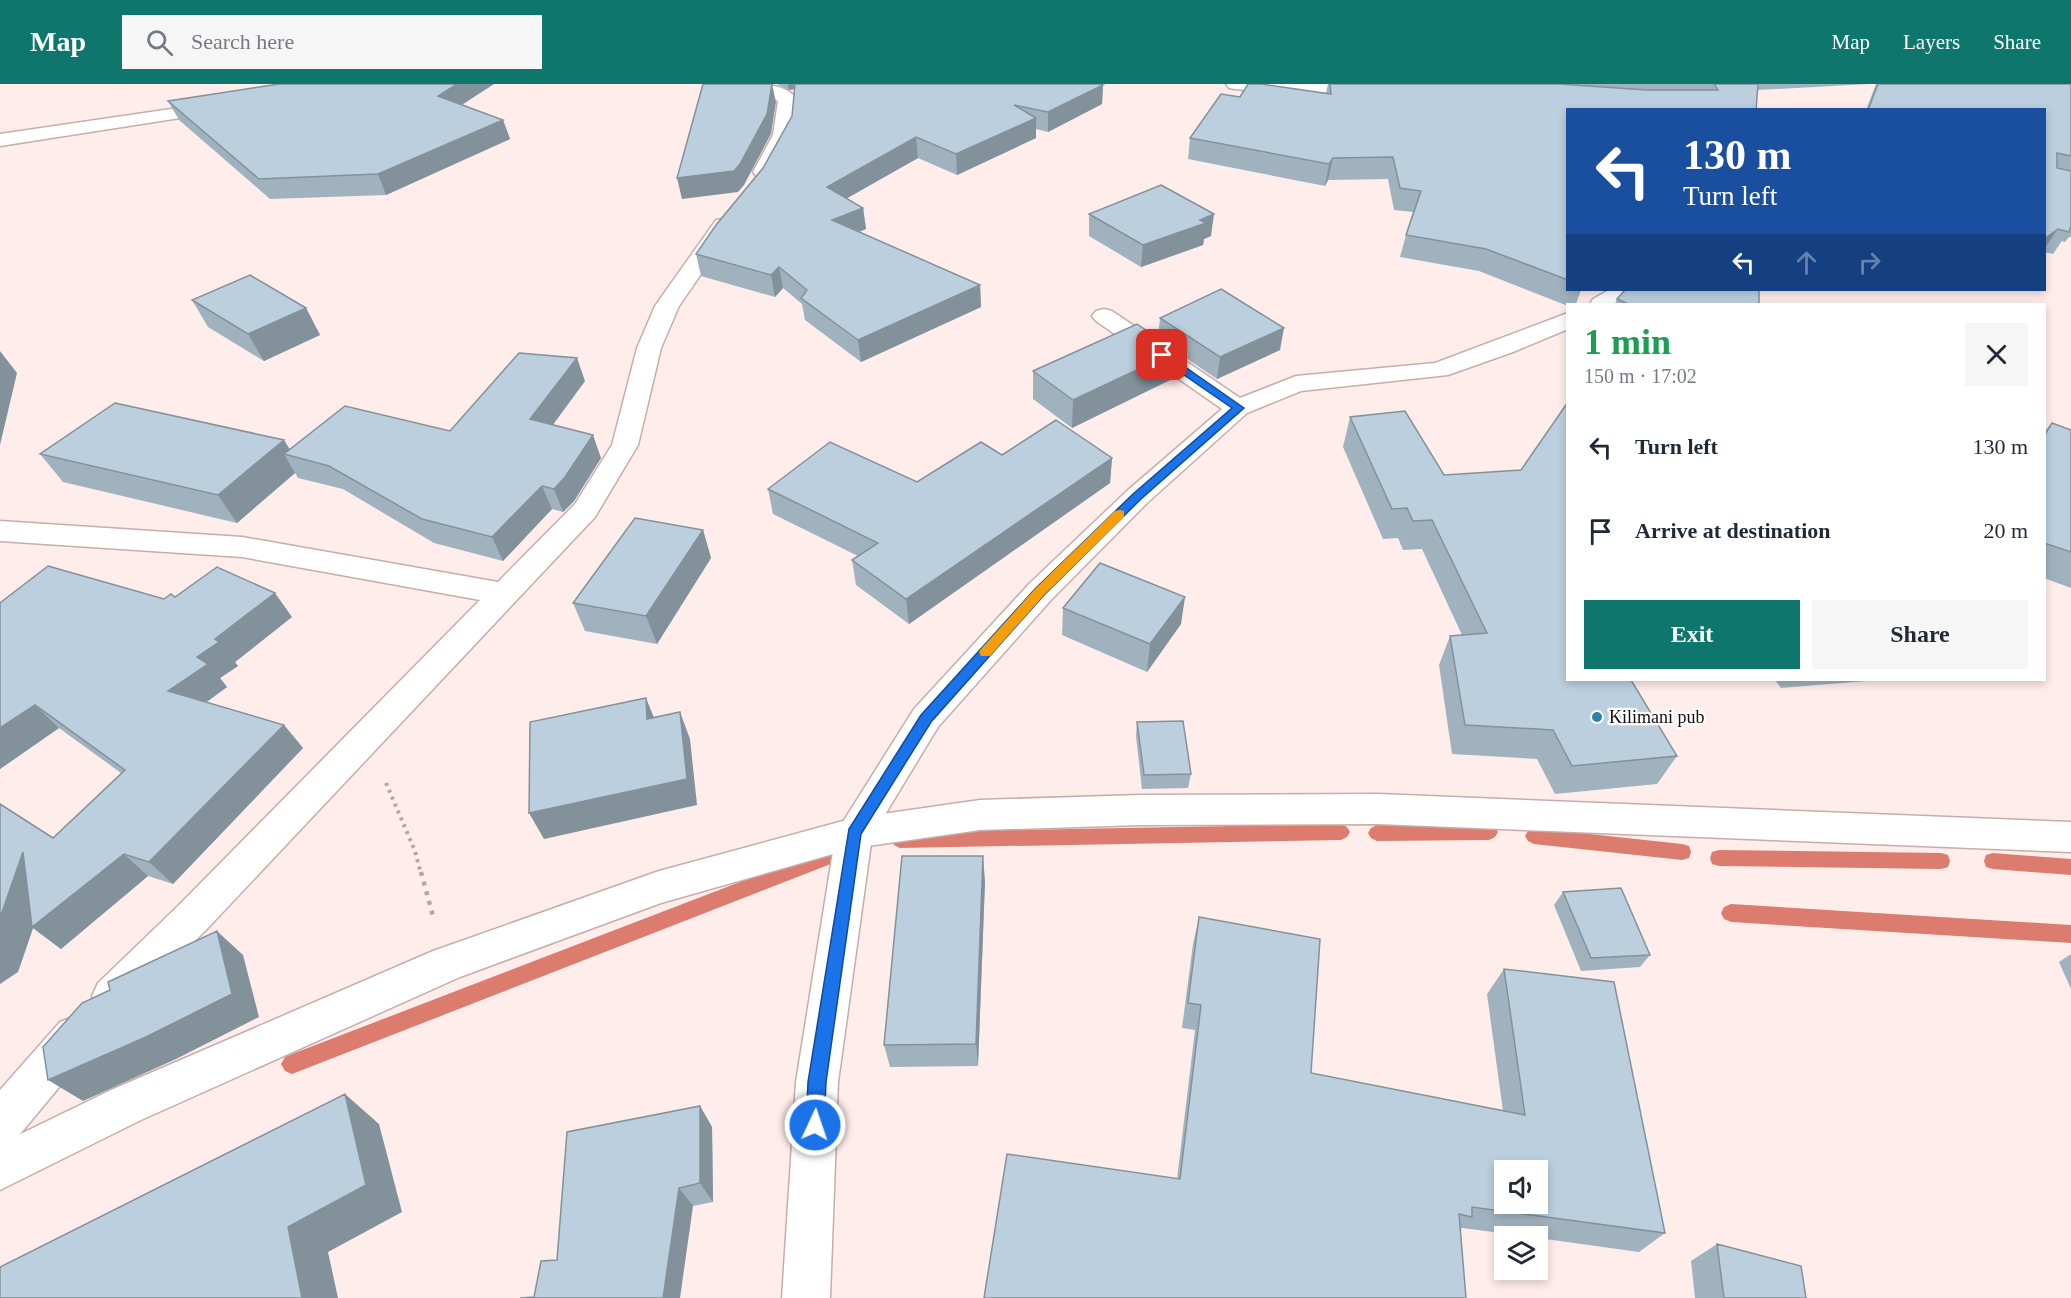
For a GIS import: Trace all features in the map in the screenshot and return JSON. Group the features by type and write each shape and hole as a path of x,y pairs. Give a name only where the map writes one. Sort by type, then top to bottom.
{"street":[{"path":"1235,84 1289,88 1393,87"},
{"path":"0,1123 104,1004 192,918 585,510 625,445 649,348 667,306 711,241 755,188 783,135 786,92"},
{"path":"0,140 241,104"},
{"path":"1603,303 1623,291"},
{"path":"1104,316 1238,408"},
{"path":"806,1298 817,1082 854,833 926,718 1040,592 1137,496 1238,408 1296,384 1439,370 1504,347 1566,321"},
{"path":"0,531 242,547 506,594"},
{"path":"0,1168 126,1105 447,964 659,888 854,833 980,815 1140,810 1378,809 2071,837"}],"path":[{"path":"366,738 415,850 447,964"}],"building":[{"path":"279,84 457,84 438,96 503,120 378,174 259,179 168,101"},
{"path":"703,84 772,84 767,114 734,171 677,178"},
{"path":"795,84 1103,85 1048,112 1014,105 1036,118 956,154 916,137 827,187 863,208 832,220 980,285 858,340 801,298 807,290 779,267 771,275 696,254 716,225 763,168 792,116"},
{"path":"1248,84 1331,94 1330,84 1559,84 1647,90 1718,90 1714,84 1758,84 1756,108 1566,108 1566,279 1486,249 1406,235 1421,191 1400,188 1393,157 1333,158 1329,164 1190,138 1221,94 1240,97"},
{"path":"1878,84 2071,84 2071,156 2057,153 2057,168 2071,171 2071,226 2069,232 2058,229 2046,238 2046,108 1869,108"},
{"path":"1161,185 1214,214 1200,220 1206,223 1143,245 1089,214"},
{"path":"250,275 306,308 248,334 192,300"},
{"path":"1221,289 1284,328 1220,357 1160,318"},
{"path":"1624,291 1759,291 1759,303 1626,303 1617,299"},
{"path":"1137,324 1177,351 1073,400 1033,371"},
{"path":"519,353 577,358 530,419 593,435 565,477 554,489 542,486 492,537 422,519 329,466 284,454 345,406 450,431"},
{"path":"115,403 284,440 218,495 40,454"},
{"path":"1566,405 1566,681 1632,681 1677,756 1572,766 1553,730 1465,725 1450,636 1487,633 1432,520 1413,521 1407,508 1392,509 1350,417 1405,411 1444,475 1521,470"},
{"path":"1056,420 1112,458 906,599 852,560 878,543 768,489 830,442 917,482 981,442 1002,455"},
{"path":"2052,423 2071,430 2071,552 2046,544 2046,433"},
{"path":"635,518 703,530 646,616 573,603"},
{"path":"1100,563 1185,597 1150,644 1063,608"},
{"path":"48,566 164,599 171,594 175,597 217,567 275,593 215,639 219,642 197,657 208,664 168,691 284,725 149,862 124,854 32,927 23,852 0,918 0,804 53,838 125,770 35,705 0,728 0,603"},
{"path":"646,698 647,719 680,712 687,779 529,813 530,722"},
{"path":"1183,721 1191,774 1144,775 1137,722"},
{"path":"902,856 983,856 976,1044 884,1045"},
{"path":"1621,888 1650,955 1591,958 1563,892"},
{"path":"1199,917 1320,939 1311,1073 1525,1115 1504,969 1614,982 1665,1233 1524,1214 1548,1214 1548,1160 1494,1160 1494,1210 1472,1207 1472,1217 1459,1214 1466,1298 984,1298 1007,1154 1180,1179 1201,1005 1188,1003"},
{"path":"217,931 232,994 146,1037 48,1080 43,1047 82,1003 110,990 108,982"},
{"path":"345,1094 366,1185 288,1227 302,1298 0,1298 0,1267"},
{"path":"700,1106 700,1183 679,1188 663,1298 520,1298 534,1297 541,1261 557,1260 567,1132"},
{"path":"1717,1244 1801,1266 1806,1298 1724,1298"}],"waterway":[{"path":"900,840 1341,832"},
{"path":"1377,833 1489,832"},
{"path":"1534,836 1682,852"},
{"path":"292,1064 852,847"},
{"path":"1719,858 1941,861"},
{"path":"1993,861 2071,867"},
{"path":"1731,913 2071,934"}],"slow traffic":[{"path":"985,652 1040,592 1120,514"}],"place":[{"name":"Kilimani pub","path":"1597,717"}],"route":[{"path":"815,1125 817,1082 854,833 926,718 1040,592 1137,496 1238,408 1162,355"}]}
